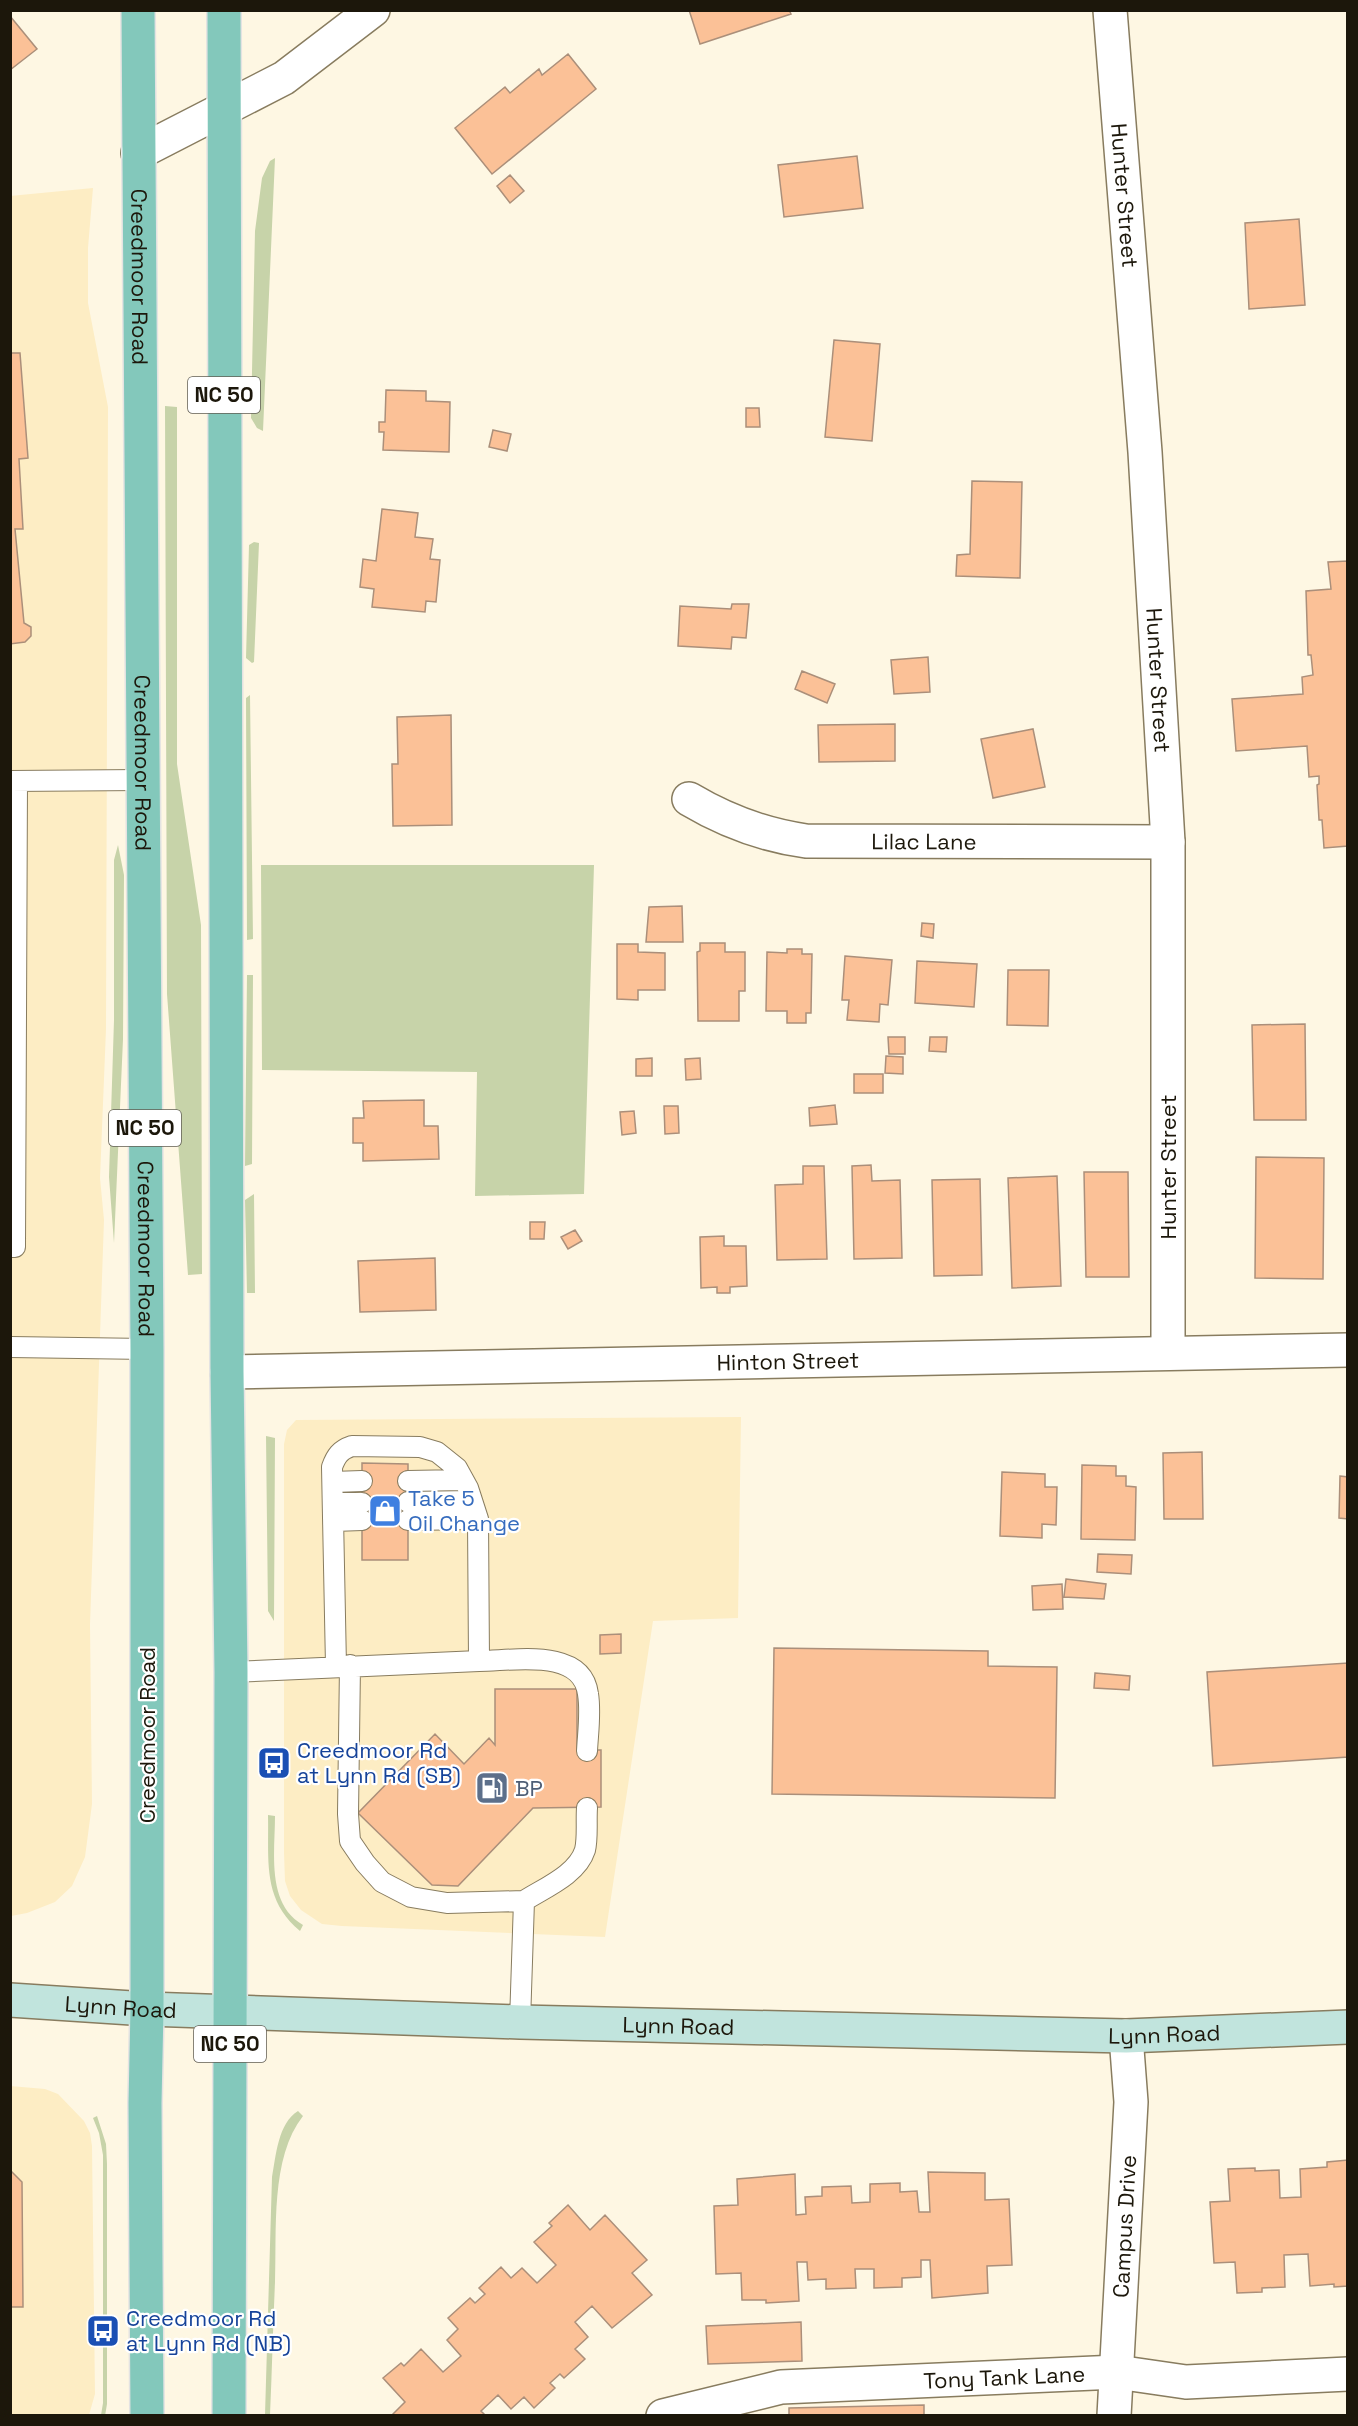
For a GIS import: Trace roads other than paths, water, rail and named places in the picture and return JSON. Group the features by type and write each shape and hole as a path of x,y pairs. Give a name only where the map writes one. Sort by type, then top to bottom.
{"main road":[{"name":"Creedmoor Road","path":"138,10 147,1349 145,2103 147,2415"},
{"name":"NC 50","path":"224,10 231,1672 229,2415"},
{"name":"Lynn Road","path":"10,2000 147,2009 520,2022 1126,2036 1347,2026"}],"street":[{"path":"138,153 284,78 373,10"},
{"name":"Hunter Street","path":"1110,10 1145,452 1168,842 1168,1353"},
{"name":"Lilac Lane","path":"689,799 717,815 748,828 776,837 806,841 1168,842"},
{"name":"Hinton Street","path":"228,1372 1347,1350"},
{"name":"Campus Drive","path":"1114,2415 1131,2102 1126,2036"},
{"name":"Tony Tank Lane","path":"663,2415 781,2387 1117,2372 1186,2382 1347,2374"}],"lane":[{"path":"10,1247 15,1247 14,781 142,780"},
{"path":"10,1347 147,1349"},
{"path":"479,1661 476,1518 464,1480 457,1468 437,1452 420,1447 352,1446 343,1449 336,1457 332,1467 350,1841 382,1882 411,1897 447,1903 524,1901 563,1876 579,1862 585,1849 586,1808"},
{"path":"408,1481 464,1480"},
{"path":"333,1482 362,1481"},
{"path":"408,1511 476,1518"},
{"path":"334,1512 362,1512"},
{"path":"231,1672 479,1661 549,1661 571,1666 586,1682 589,1695 587,1751"},
{"path":"520,2022 524,1901"}],"place":[{"name":"Take 5 Oil Change","path":"385,1511"},
{"name":"Creedmoor Rd at Lynn Rd (SB)","path":"274,1763"},
{"name":"BP","path":"492,1788"},
{"name":"Creedmoor Rd at Lynn Rd (NB)","path":"103,2331"}]}
